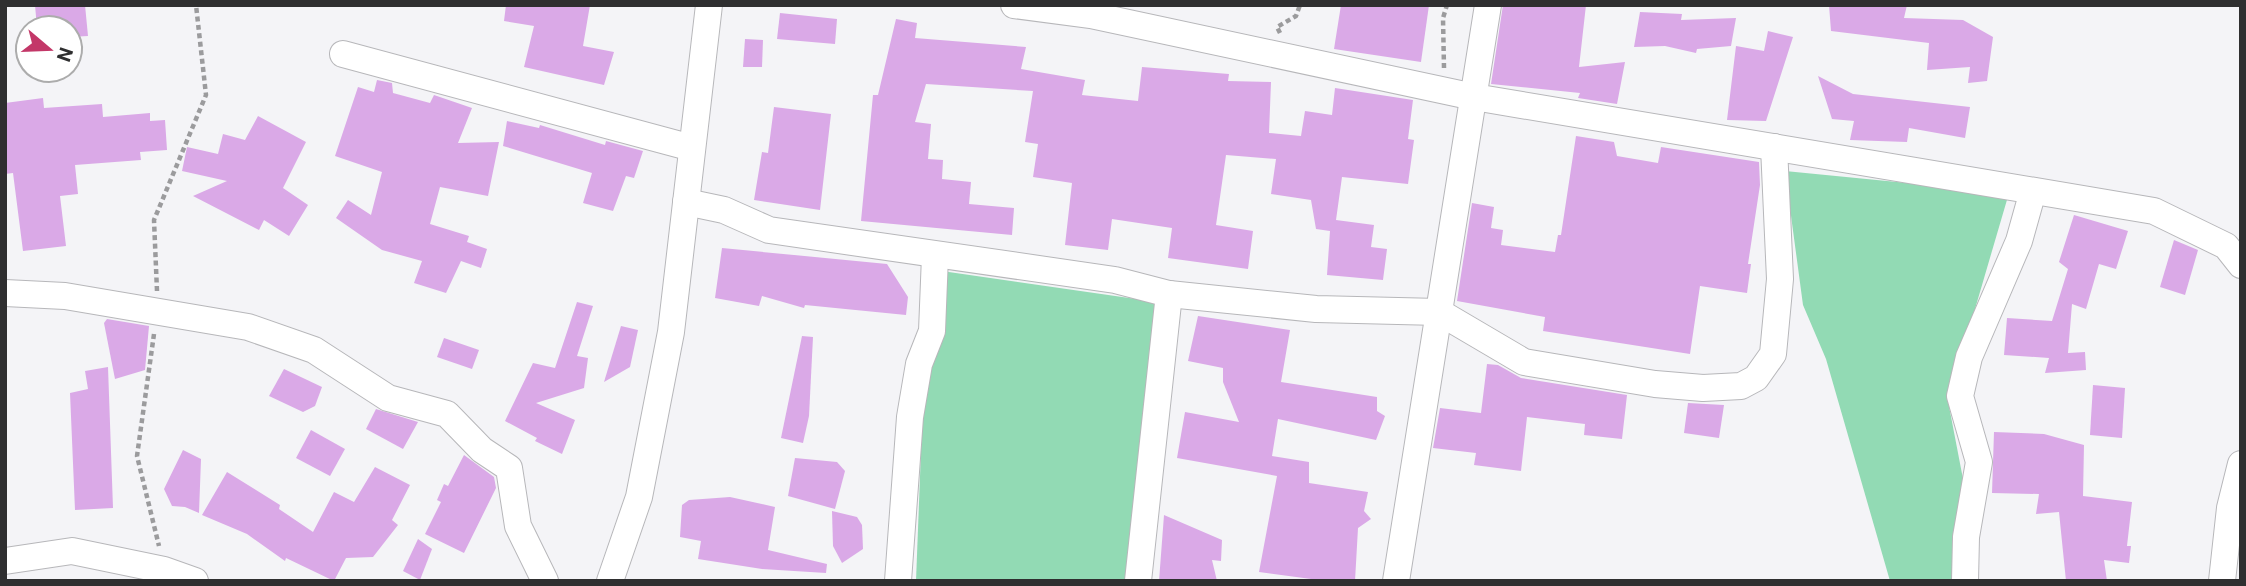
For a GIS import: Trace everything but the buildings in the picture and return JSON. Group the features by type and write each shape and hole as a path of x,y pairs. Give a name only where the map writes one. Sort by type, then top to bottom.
{"street":[{"path":"610,581 639,497 671,332 709,5"},
{"path":"1014,5 1091,15 1474,97 2154,211 2226,246 2241,265"},
{"path":"1396,581 1489,5"},
{"path":"343,54 692,148"},
{"path":"686,202 724,211 769,230 1115,280 1169,294 1316,309 1439,312 1524,362 1656,384 1703,388 1741,386 1756,378 1773,354 1780,279 1774,147"},
{"path":"1965,581 1966,537 1979,462 1961,396 1969,356 2019,241 2033,191"},
{"path":"898,581 910,417 919,364 932,331 935,256"},
{"path":"5,293 65,296 248,327 314,350 388,398 447,414 482,450 509,468 517,526 545,581"},
{"path":"1138,581 1169,294"},
{"path":"2222,581 2230,508 2241,464"},
{"path":"5,561 72,551 164,570 195,581"}],"path":[{"path":"1290,57 1278,27 1296,16 1300,5"},
{"path":"1444,90 1443,18 1447,5"}],"green space":[{"path":"1785,171 2009,193 1948,401 1963,479 1957,581 1890,581 1826,359 1803,305"},
{"path":"928,269 1157,302 1129,581 916,581"}]}
